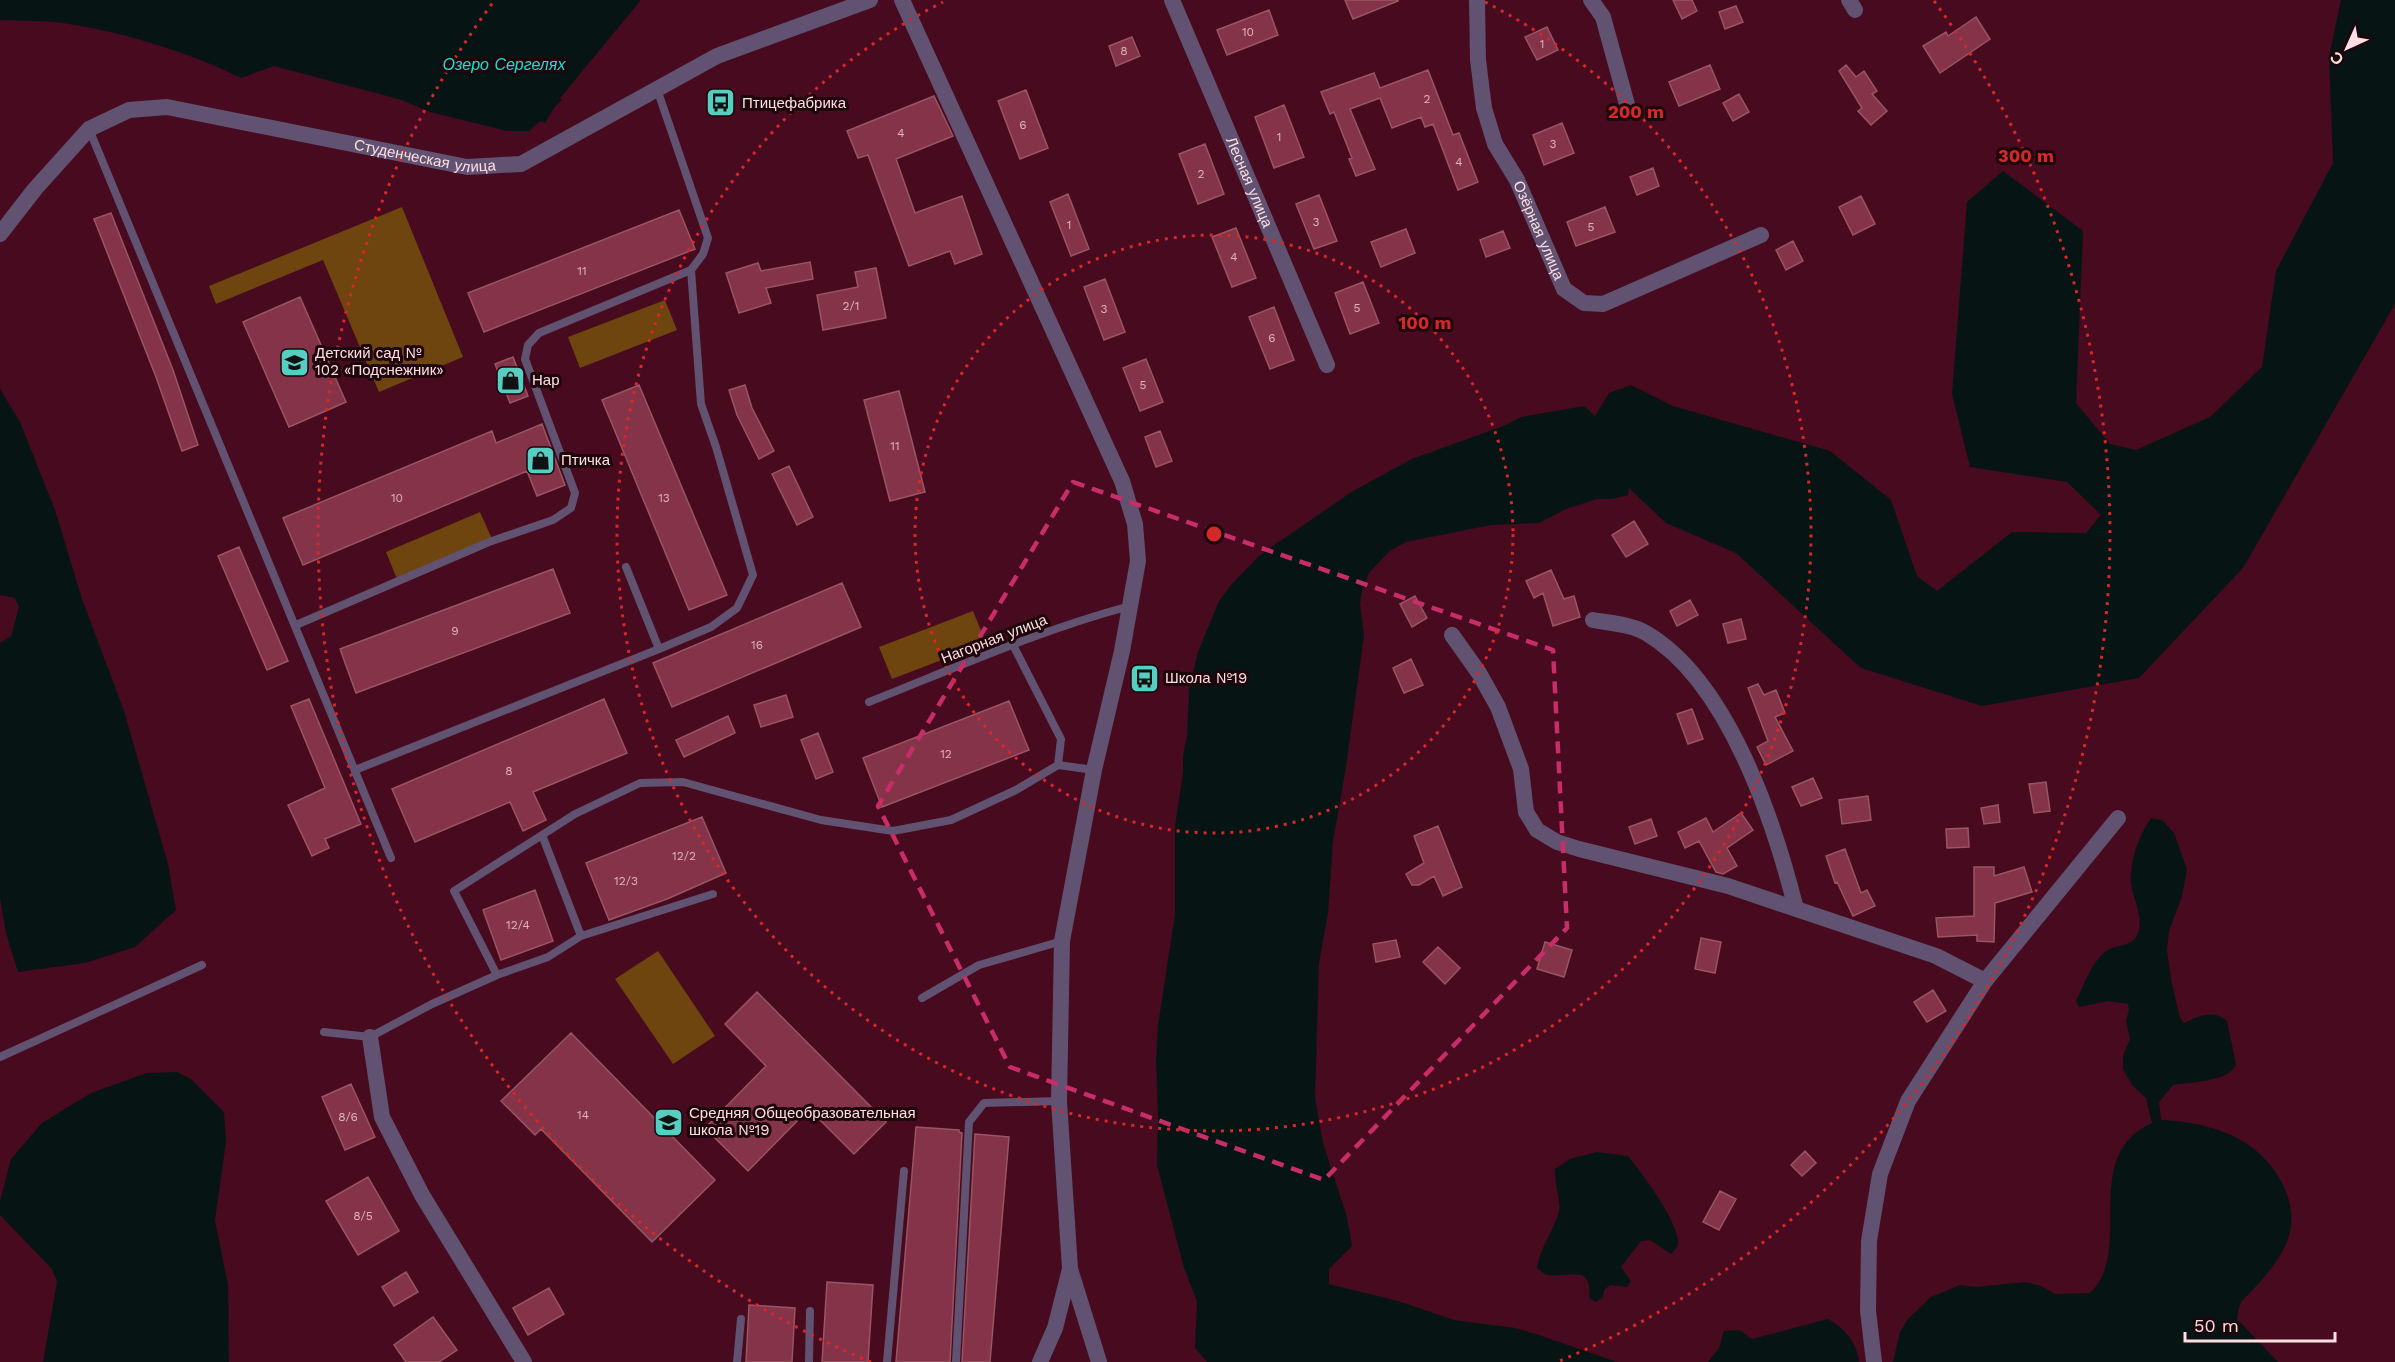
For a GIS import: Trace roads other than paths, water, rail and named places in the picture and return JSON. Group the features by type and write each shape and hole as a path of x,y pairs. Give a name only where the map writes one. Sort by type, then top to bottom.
{"street":[{"name":"Студенческая улица","path":"0,234 35,189 89,129 129,110 167,106 468,167 521,164 717,56 870,0"},
{"path":"902,0 1122,481 1135,524 1138,561 1122,651 1094,770 1062,941 1059,1101 1070,1269 1099,1362"},
{"name":"Лесная улица","path":"1172,0 1327,365"},
{"name":"Озёрная улица","path":"1477,0 1478,60 1484,108 1495,144 1517,180 1564,289 1584,303 1602,303 1761,235"},
{"path":"1590,0 1603,17 1628,108"},
{"path":"1593,620 1644,632 1667,648 1692,672 1736,738 1783,856 1796,909"},
{"path":"1452,635 1479,673 1498,707 1521,769 1526,812 1537,830 1557,842 1579,849 1728,886 1847,928 1936,956 1985,981"},
{"path":"1874,1362 1868,1311 1869,1241 1880,1174 1908,1101 1985,981 2118,818"},
{"path":"370,1037 382,1117 422,1195 524,1362"},
{"path":"1040,1362 1055,1328 1070,1269"}],"lane":[{"path":"296,625 489,542 553,520 571,507 575,493 525,359 528,345 539,333 690,270 703,254 708,238 657,89"},
{"path":"89,129 391,858"},
{"path":"355,770 659,650 711,627 737,608 753,575 716,447 701,404 690,270"},
{"path":"626,567 659,650"},
{"name":"Нагорная улица","path":"869,702 1013,645 1096,615 1130,606"},
{"path":"1013,645 1061,739 1058,765"},
{"path":"497,975 454,891 575,814 639,783 682,782 821,820 893,831 951,820 1016,790 1058,765 1094,770"},
{"path":"542,835 581,936"},
{"path":"324,1032 370,1037 432,1004 497,975 548,957 581,936 713,894"},
{"path":"922,998 979,965 1062,941"},
{"path":"0,1057 202,965"},
{"path":"956,1362 969,1122 984,1103 1059,1101"},
{"path":"887,1362 904,1171"},
{"path":"809,1362 810,1311"},
{"path":"736,1361 741,1319"}],"water":[{"name":"Озеро Сергелях","path":"0,0 641,0 560,98 562,100 545,123 540,121 529,131 507,131 430,112 402,100 274,66 241,78 178,52 113,33 44,21 0,20"},
{"path":"2341,0 2395,0 2395,304 2243,568 2139,678 1982,706 1861,668 1736,553 1666,523 1629,488 1628,495 1612,499 1597,499 1566,509 1539,523 1491,525 1406,542 1390,551 1369,573 1362,590 1360,604 1364,635 1346,767 1333,841 1328,913 1319,963 1315,1098 1323,1143 1347,1217 1352,1246 1329,1269 1329,1284 1398,1301 1454,1320 1515,1328 1617,1362 1207,1362 1195,1348 1197,1301 1184,1268 1157,1165 1156,1059 1158,1025 1175,915 1175,826 1187,736 1189,689 1198,652 1219,601 1231,585 1258,557 1273,546 1353,491 1412,459 1506,425 1521,417 1584,406 1595,416 1609,393 1631,385 1673,406 1830,451 1891,500 1917,576 1937,591 2012,532 2086,533 2101,515 2067,482 1970,467 1952,394 1967,202 2003,171 2083,231 2076,403 2110,444 2136,450 2210,417 2262,367 2276,271 2333,163 2329,57"},
{"path":"0,389 20,422 55,510 82,599 124,711 168,864 176,910 135,947 85,963 18,972 6,933 0,898 0,643 11,636 19,607 15,598 0,595"},
{"path":"2151,818 2162,820 2174,833 2187,869 2182,896 2169,931 2167,951 2180,1018 2184,1023 2200,1016 2217,1015 2227,1021 2236,1064 2232,1070 2218,1078 2173,1085 2159,1102 2161,1120 2204,1126 2235,1137 2266,1160 2282,1184 2291,1211 2288,1239 2272,1267 2242,1301 2237,1319 2278,1362 1893,1362 1900,1332 1908,1319 1931,1297 1960,1285 1976,1287 2026,1282 2041,1286 2055,1294 2090,1293 2103,1275 2109,1253 2112,1180 2118,1158 2130,1138 2152,1123 2146,1098 2132,1085 2123,1069 2123,1056 2130,1039 2126,1021 2128,1004 2108,1001 2079,1007 2076,1001 2089,973 2102,954 2136,938 2140,921 2131,883 2133,858"},
{"path":"177,1072 191,1079 224,1112 226,1142 215,1220 228,1285 229,1362 43,1362 57,1282 52,1269 0,1215 0,1201 11,1159 42,1123 91,1093 147,1073"},
{"path":"1597,1152 1628,1156 1666,1210 1678,1242 1671,1254 1650,1240 1641,1241 1621,1267 1631,1281 1627,1287 1610,1285 1604,1290 1603,1297 1596,1302 1589,1298 1589,1286 1586,1279 1581,1276 1544,1274 1537,1268 1559,1211 1555,1169 1570,1159"},
{"path":"1828,1319 1849,1336 1856,1348 1859,1362 1708,1362 1719,1348 1724,1331 1739,1330 1752,1339"}],"place":[{"name":"Птицефабрика","path":"721,103"},
{"name":"Детский сад № 102 «Подснежник»","path":"294,362"},
{"name":"Нар","path":"511,380"},
{"name":"Птичка","path":"540,460"},
{"name":"Школа №19","path":"1144,678"},
{"name":"Средняя Общеобразовательная школа №19","path":"668,1122"}]}
